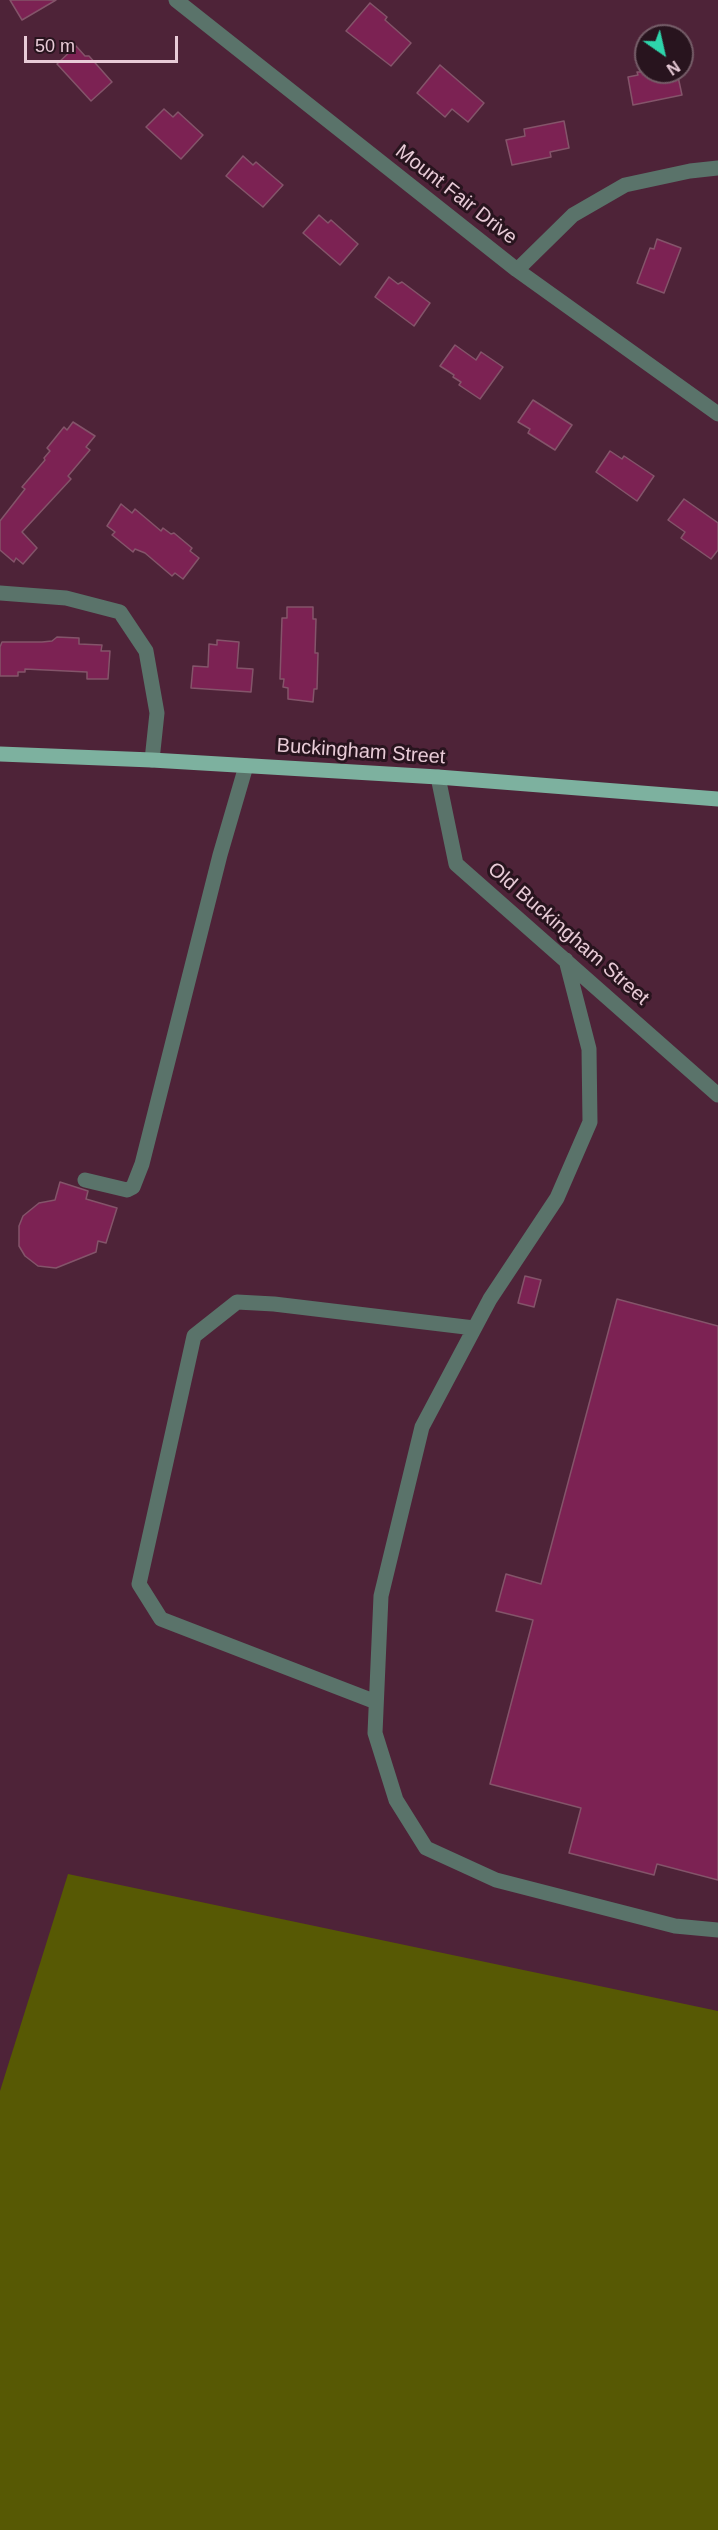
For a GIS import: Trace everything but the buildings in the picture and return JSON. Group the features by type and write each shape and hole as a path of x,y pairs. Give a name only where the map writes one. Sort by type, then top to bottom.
{"main road":[{"name":"Buckingham Street","path":"0,754 152,760 438,777 718,799"}],"street":[{"name":"Mount Fair Drive","path":"176,0 517,270 718,414"},
{"path":"517,270 573,215 625,185 690,171 718,168"},
{"path":"0,593 66,598 120,612 146,651 157,713 152,760"},
{"path":"85,1180 127,1190 133,1186 142,1164 220,855 246,766"},
{"name":"Old Buckingham Street","path":"438,777 456,864 718,1095"},
{"path":"566,960 589,1049 590,1122 557,1198 490,1299 422,1428 381,1596 375,1733 396,1800 426,1848 496,1880 675,1926 718,1930"},
{"path":"376,1702 161,1619 139,1584 194,1336 237,1302 274,1304 474,1328"}],"shaded area":[{"path":"68,1874 718,2011 718,2530 0,2530 0,2091"}]}
